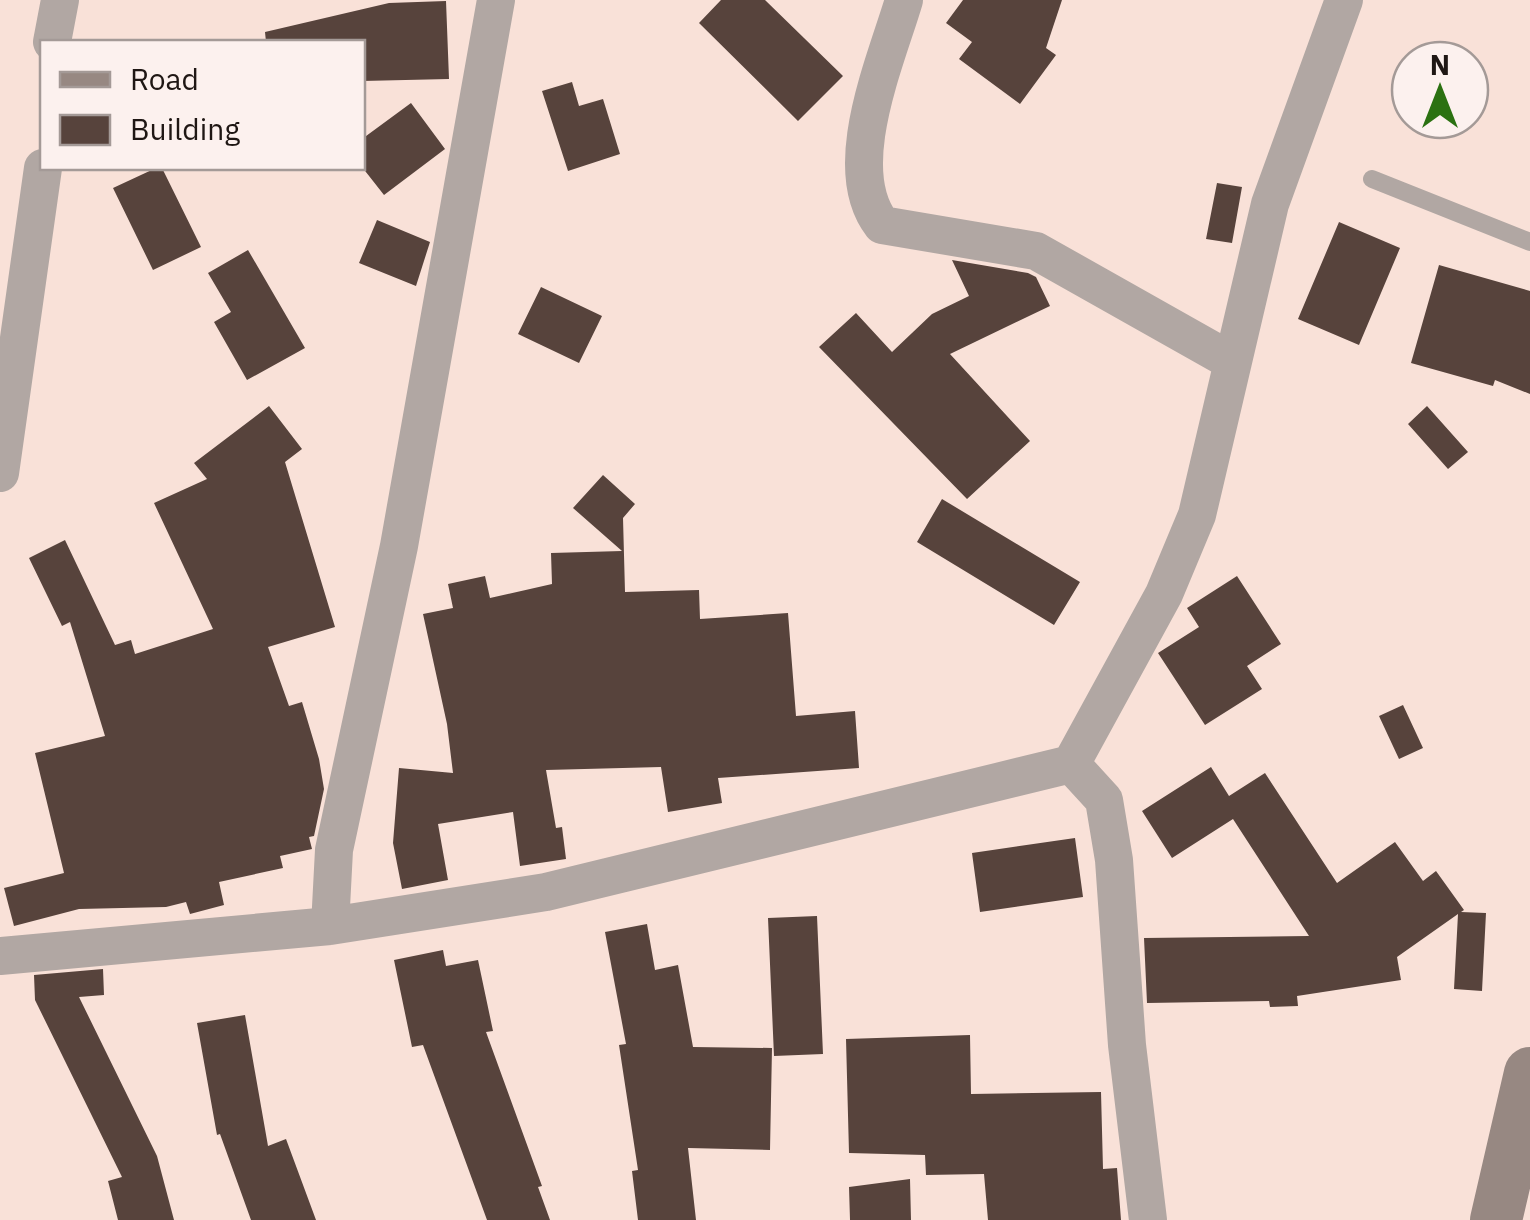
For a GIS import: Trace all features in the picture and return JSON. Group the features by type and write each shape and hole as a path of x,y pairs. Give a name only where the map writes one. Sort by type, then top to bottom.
{"main road":[{"path":"1496,1220 1530,1073"}],"street":[{"path":"52,40 60,0"},
{"path":"330,926 334,850 398,546 496,0"},
{"path":"904,0 876,93 862,162 870,210 882,225 1036,251 1233,362"},
{"path":"0,956 330,926 546,892 1071,764 1164,594 1197,515 1270,204 1344,0"},
{"path":"0,473 43,170"},
{"path":"1071,764 1104,800 1114,860 1127,1045 1148,1220"}],"lane":[{"path":"1372,179 1530,242"}],"building":[{"path":"721,0 765,0 843,76 798,121 699,23"},
{"path":"963,0 1062,0 1046,48 1056,55 1020,104 959,59 972,42 946,23"},
{"path":"446,1 449,79 365,81 365,40 266,40 265,32 389,3"},
{"path":"572,82 579,106 603,99 620,154 568,171 542,91"},
{"path":"411,103 445,149 384,195 364,170 365,137"},
{"path":"152,170 163,170 201,247 153,270 113,188"},
{"path":"1217,183 1242,187 1232,243 1206,239"},
{"path":"377,220 430,242 416,286 359,263"},
{"path":"1339,222 1400,248 1359,345 1298,319"},
{"path":"248,250 305,348 247,380 214,322 231,312 208,273"},
{"path":"952,260 1028,273 1036,277 1050,306 950,354 1030,441 967,499 819,347 856,313 892,352 932,314 969,296"},
{"path":"1439,265 1530,291 1530,394 1495,380 1493,386 1411,363"},
{"path":"541,287 602,316 579,363 518,334"},
{"path":"269,406 302,449 285,462 335,627 268,647 289,706 302,702 319,759 324,789 314,836 309,837 312,849 280,856 283,868 219,882 224,905 190,914 186,902 166,907 79,909 14,926 4,888 64,873 35,753 105,736 70,622 62,626 29,558 65,540 115,645 131,640 135,654 213,629 154,503 207,479 194,463"},
{"path":"1427,406 1468,452 1448,469 1408,424"},
{"path":"603,475 635,504 623,518 625,592 699,590 700,619 788,613 796,716 855,711 859,768 718,778 722,803 668,812 661,767 546,770 556,828 562,827 566,859 520,866 513,812 438,824 448,880 402,889 393,843 399,768 453,773 447,724 423,614 453,608 448,584 485,576 490,598 552,584 551,553 622,551 573,508"},
{"path":"942,499 1080,582 1054,625 917,542"},
{"path":"1237,576 1281,644 1247,666 1262,689 1205,725 1158,653 1199,627 1187,608"},
{"path":"1403,705 1423,748 1399,759 1379,716"},
{"path":"1211,767 1229,796 1265,773 1337,883 1395,842 1423,881 1436,871 1464,910 1461,912 1486,913 1482,991 1454,989 1458,914 1397,957 1401,980 1297,996 1298,1006 1270,1007 1269,1001 1147,1003 1144,938 1309,936 1233,819 1172,858 1142,811"},
{"path":"1075,838 1083,897 980,912 972,853"},
{"path":"817,916 823,1054 774,1056 768,918"},
{"path":"647,924 655,970 678,965 693,1047 772,1048 770,1150 688,1148 696,1220 638,1220 632,1171 638,1170 619,1045 626,1044 605,932"},
{"path":"443,950 446,966 478,960 493,1031 486,1032 542,1186 538,1187 550,1220 487,1220 423,1045 412,1047 394,960"},
{"path":"103,969 104,995 79,997 157,1156 174,1220 118,1220 108,1181 122,1177 35,1000 34,975"},
{"path":"245,1015 268,1146 286,1139 316,1220 251,1220 220,1134 217,1135 197,1023"},
{"path":"970,1035 971,1094 1101,1092 1103,1169 1117,1168 1121,1220 988,1220 984,1174 926,1175 925,1155 849,1153 846,1039"},
{"path":"910,1179 911,1220 850,1220 849,1187"}]}
